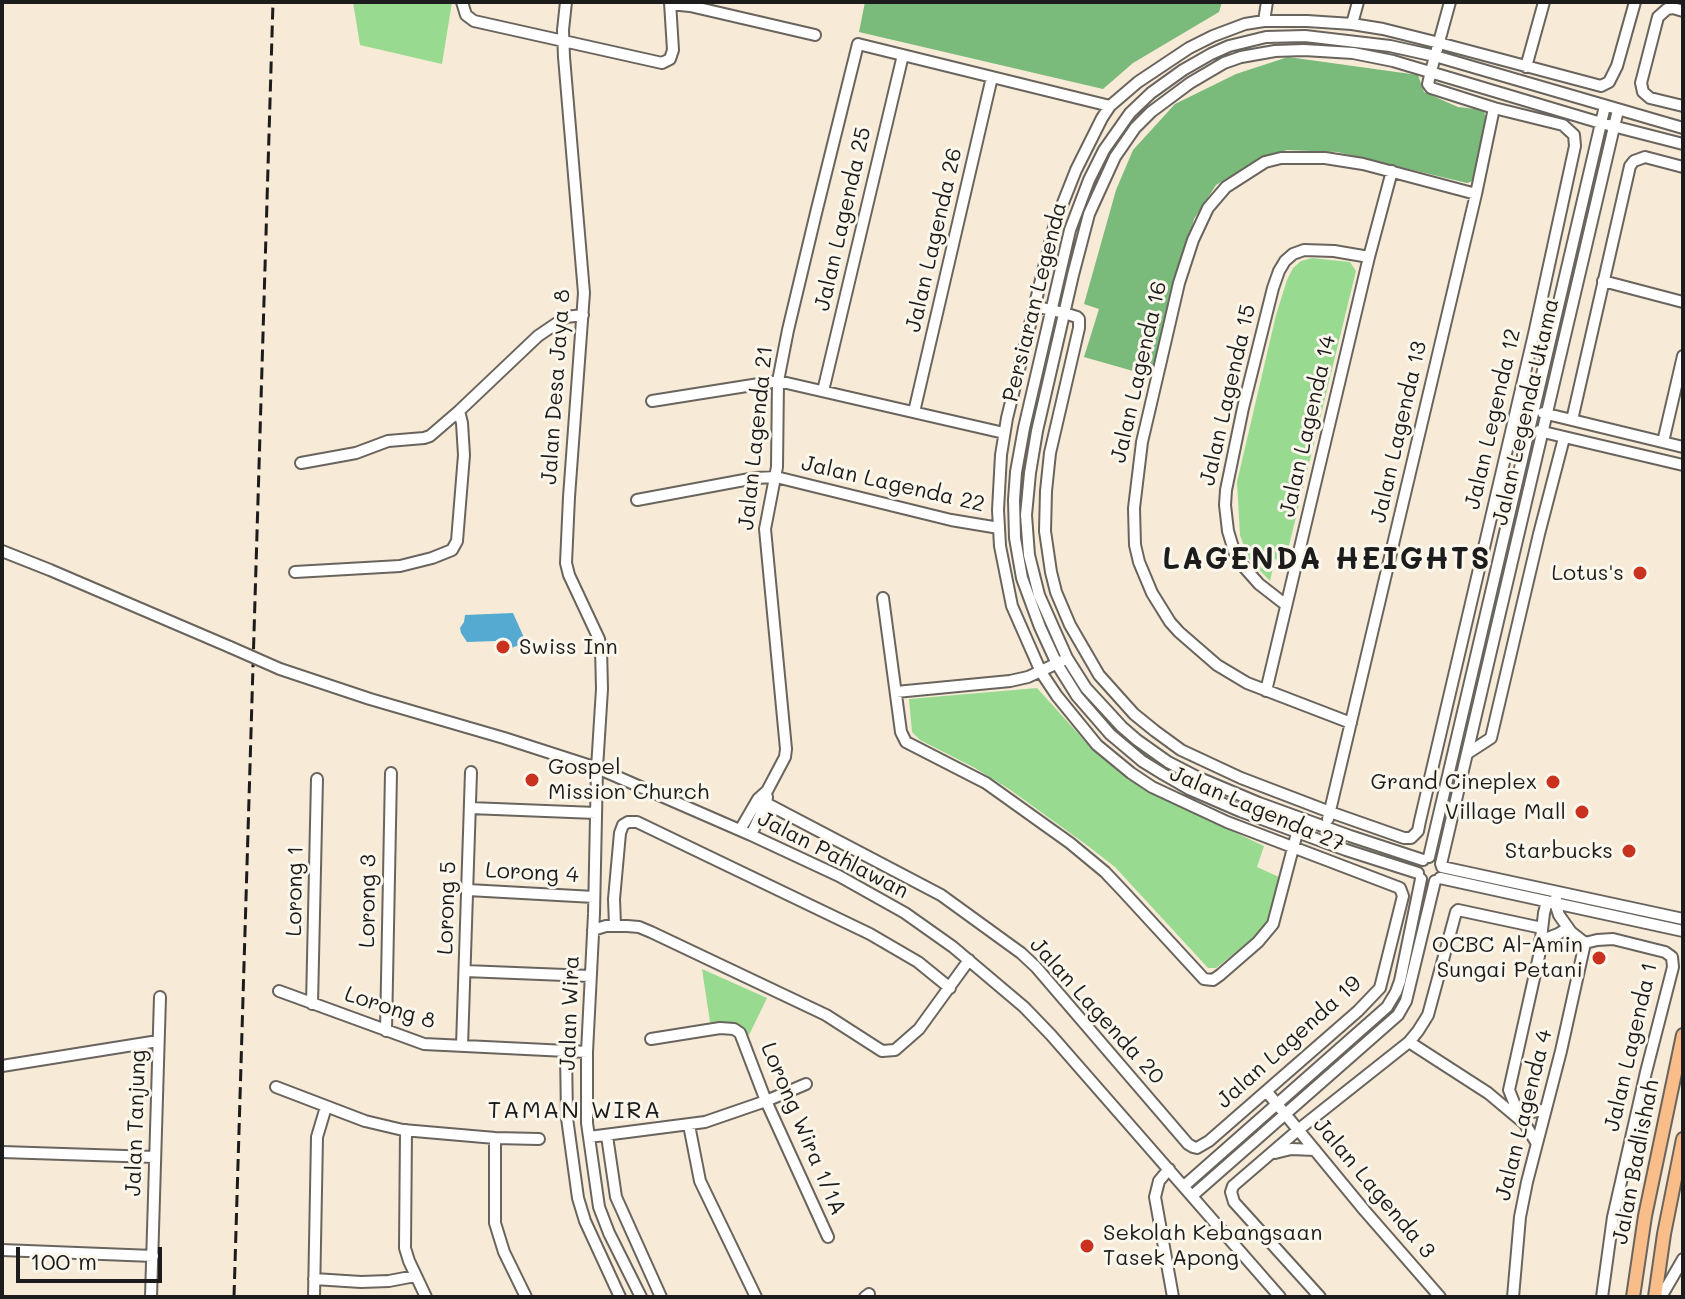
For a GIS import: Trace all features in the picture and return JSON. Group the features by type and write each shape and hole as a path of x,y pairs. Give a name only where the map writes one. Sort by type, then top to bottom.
{"main road":[{"name":"Jalan Badlishah","path":"1633,1297 1645,1216 1683,1035"},
{"name":"Jalan Badlishah","path":"1658,1297 1664,1234 1683,1139"}],"street":[{"path":"462,2 470,20 662,63 670,59 673,50 670,3 815,35"},
{"name":"Jalan Desa Jaya 8","path":"566,2 563,41 583,260 583,315 566,557 569,575 601,648 597,768"},
{"path":"1264,21 1267,2"},
{"path":"1352,24 1358,2"},
{"path":"1431,71 1450,2"},
{"path":"1526,67 1544,2"},
{"name":"Jalan Lagenda 27","path":"1403,896 1400,888 1392,884 1292,848 1152,787 1109,756 1089,737 1041,672 1012,606 1000,546 998,510 1004,433 1034,306 1061,206 1102,118 1110,106 1138,82 1213,36 1245,24 1264,21 1352,24 1439,43 1595,86 1606,84 1612,78 1635,2"},
{"path":"1678,9 1664,10 1658,17 1641,88 1650,98 1683,106"},
{"name":"Persiaran Legenda","path":"1426,859 1259,803 1197,777 1149,750 1122,727 1062,661 1034,613 1022,578 1015,538 1016,472 1070,230 1104,150 1130,113 1183,70 1229,46 1266,37 1347,39 1390,46 1435,56 1683,128"},
{"name":"Jalan Lagenda 21","path":"746,832 783,764 786,749 765,529 776,477 778,381 858,44 903,55"},
{"name":"Persiaran Legenda","path":"1420,876 1297,833 1189,789 1142,761 1095,719 1077,696 1039,595 1029,555 1026,525 1037,431 1089,214 1115,157 1151,112 1224,63 1275,51 1353,53 1393,61 1683,144"},
{"path":"903,55 1110,106"},
{"name":"Jalan Lagenda 25","path":"823,391 903,55"},
{"path":"1173,58 1190,83"},
{"name":"Jalan Legenda 12","path":"1330,812 1404,838 1411,838 1418,831 1534,334 1575,141 1570,130 1563,125 1434,90 1428,84 1431,71"},
{"name":"Jalan Lagenda 26","path":"914,412 992,77"},
{"name":"Jalan Legenda Utama","path":"1426,859 1605,106"},
{"name":"Jalan Lagenda 13","path":"1326,827 1494,108"},
{"name":"Jalan Legenda Utama","path":"1192,1196 1403,1008 1468,753 1618,110"},
{"path":"1572,420 1630,166 1645,157 1683,167"},
{"name":"Jalan Lagenda 16","path":"1351,723 1247,683 1217,665 1187,641 1170,622 1145,577 1135,545 1138,464 1179,283 1198,228 1216,197 1265,162 1281,158 1325,158 1363,164 1476,194"},
{"name":"Jalan Lagenda 14","path":"1266,691 1392,171"},
{"name":"Jalan Lagenda 15","path":"1286,605 1259,584 1244,567 1235,554 1228,531 1226,490 1243,408 1273,288 1285,261 1304,250 1369,257"},
{"path":"1603,281 1683,302"},
{"path":"1034,306 1077,317 1079,328 1050,453 1045,522 1054,583 1083,649 1108,685 1134,714 1181,750 1241,778 1330,812"},
{"path":"301,463 356,453 388,441 427,438 538,336 566,317 583,315"},
{"path":"1534,334 1564,341"},
{"path":"1663,442 1683,356"},
{"path":"652,401 778,381 1004,433"},
{"path":"295,572 400,566 452,550 457,541 464,455 459,411"},
{"path":"1533,411 1683,447"},
{"path":"1529,429 1683,465"},
{"path":"1468,753 1491,738 1564,438"},
{"name":"Jalan Lagenda 22","path":"637,500 755,478 776,477 951,520 999,528"},
{"path":"1525,506 1539,534"},
{"name":"Jalan Pahlawan","path":"2,551 280,669 597,768 746,832 875,895 927,928 1024,1007 1280,1297"},
{"path":"883,598 901,732 906,742 986,783 1079,850 1123,891 1204,979 1213,980 1220,975 1270,929 1278,912 1297,833"},
{"path":"896,692 1010,681 1041,672 1062,661"},
{"name":"Jalan Wira","path":"597,768 587,1123 599,1207 641,1297"},
{"name":"Lorong 5","path":"462,1046 471,772"},
{"name":"Lorong 3","path":"386,1031 391,773"},
{"name":"Lorong 1","path":"312,1004 317,779"},
{"name":"Jalan Lagenda 20","path":"764,798 941,895 1021,953 1188,1144"},
{"path":"470,808 596,813"},
{"path":"615,925 614,899 620,833 623,825 637,822 870,934 918,962 950,988"},
{"path":"1184,1186 1379,1015 1392,999 1400,981 1420,876 1418,865 1426,859 1436,859 1439,873"},
{"path":"1420,876 1427,882 1439,873 1683,931"},
{"name":"Lorong 4","path":"468,890 594,897"},
{"name":"Jalan Lagenda 19","path":"1188,1144 1197,1148 1209,1141 1376,993 1403,896"},
{"path":"1553,899 1683,919"},
{"path":"1544,1110 1522,1110 1515,1105 1509,1090 1539,956 1542,928 1553,899"},
{"path":"1553,899 1568,928 1585,943"},
{"path":"1320,1297 1232,1198 1233,1186 1409,1042 1424,1024 1458,910 1542,928"},
{"path":"593,930 615,925 639,927 826,1015 882,1051 895,1050 919,1029 969,960"},
{"path":"1540,941 1568,928"},
{"name":"Jalan Lagenda 1","path":"1585,943 1613,939 1665,952 1672,957 1673,967 1613,1217 1602,1297"},
{"name":"Jalan Lagenda 4","path":"1513,1297 1520,1217 1585,943"},
{"path":"465,971 590,976"},
{"name":"Lorong 8","path":"279,991 424,1044 587,1052"},
{"name":"Jalan Tanjung","path":"151,1297 160,997"},
{"name":"Lorong Wira 1/1A","path":"651,1039 720,1028 734,1029 740,1033 766,1101 828,1237"},
{"path":"2,1066 158,1041"},
{"path":"1409,1042 1488,1093 1525,1124 1536,1142"},
{"name":"Jalan Wira","path":"566,1052 567,1118 578,1198 585,1221 620,1297"},
{"path":"589,1137 689,1125 724,1116 806,1084"},
{"path":"276,1087 365,1121 406,1130 539,1139"},
{"path":"1488,1093 1509,1090"},
{"name":"Jalan Lagenda 3","path":"1267,1092 1440,1297"},
{"path":"314,1297 317,1137 326,1107"},
{"path":"689,1125 700,1181 756,1297"},
{"path":"406,1130 406,1255 426,1297"},
{"path":"607,1136 619,1207 661,1297"},
{"path":"495,1138 495,1223 504,1252 526,1297"},
{"path":"1269,1155 1291,1149 1315,1150"},
{"path":"2,1152 155,1157"},
{"path":"1169,1169 1159,1181 1155,1197 1173,1297"},
{"path":"2,1250 153,1256"},
{"path":"1658,1297 1683,1259"},
{"path":"314,1279 361,1282 415,1276"}],"green space":[{"path":"353,2 452,2 442,64 360,45"},
{"path":"865,2 1222,2 1219,12 1133,63 1103,89 859,32"},
{"path":"1288,57 1418,75 1424,92 1458,107 1484,110 1486,121 1473,181 1467,183 1337,152 1287,150 1257,160 1216,185 1194,219 1154,377 1084,357 1099,309 1084,304 1116,190 1133,150 1175,104 1236,74"},
{"path":"1312,258 1350,262 1356,271 1285,562 1275,559 1270,581 1248,558 1240,535 1237,482 1287,280 1293,268 1301,261"},
{"path":"1037,688 1093,750 1144,790 1264,846 1257,867 1279,877 1269,921 1258,934 1216,968 1208,968 1115,867 1009,789 920,740 912,732 909,699"},
{"path":"702,969 767,998 749,1035 734,1027 710,1022"}],"water":[{"path":"513,613 526,642 502,652 496,641 467,642 461,633 465,615"}],"railway":[{"path":"234,1297 273,2"}],"place":[{"name":"Lotus's","path":"1640,573"},
{"name":"Swiss Inn","path":"503,647"},
{"name":"Gospel Mission Church","path":"532,780"},
{"name":"Grand Cineplex","path":"1553,782"},
{"name":"Village Mall","path":"1582,812"},
{"name":"Starbucks","path":"1629,851"},
{"name":"OCBC Al-Amin Sungai Petani","path":"1599,958"},
{"name":"Sekolah Kebangsaan Tasek Apong","path":"1087,1246"}],"district":[{"name":"LAGENDA HEIGHTS","path":"1327,560"},
{"name":"TAMAN WIRA","path":"575,1111"}]}
